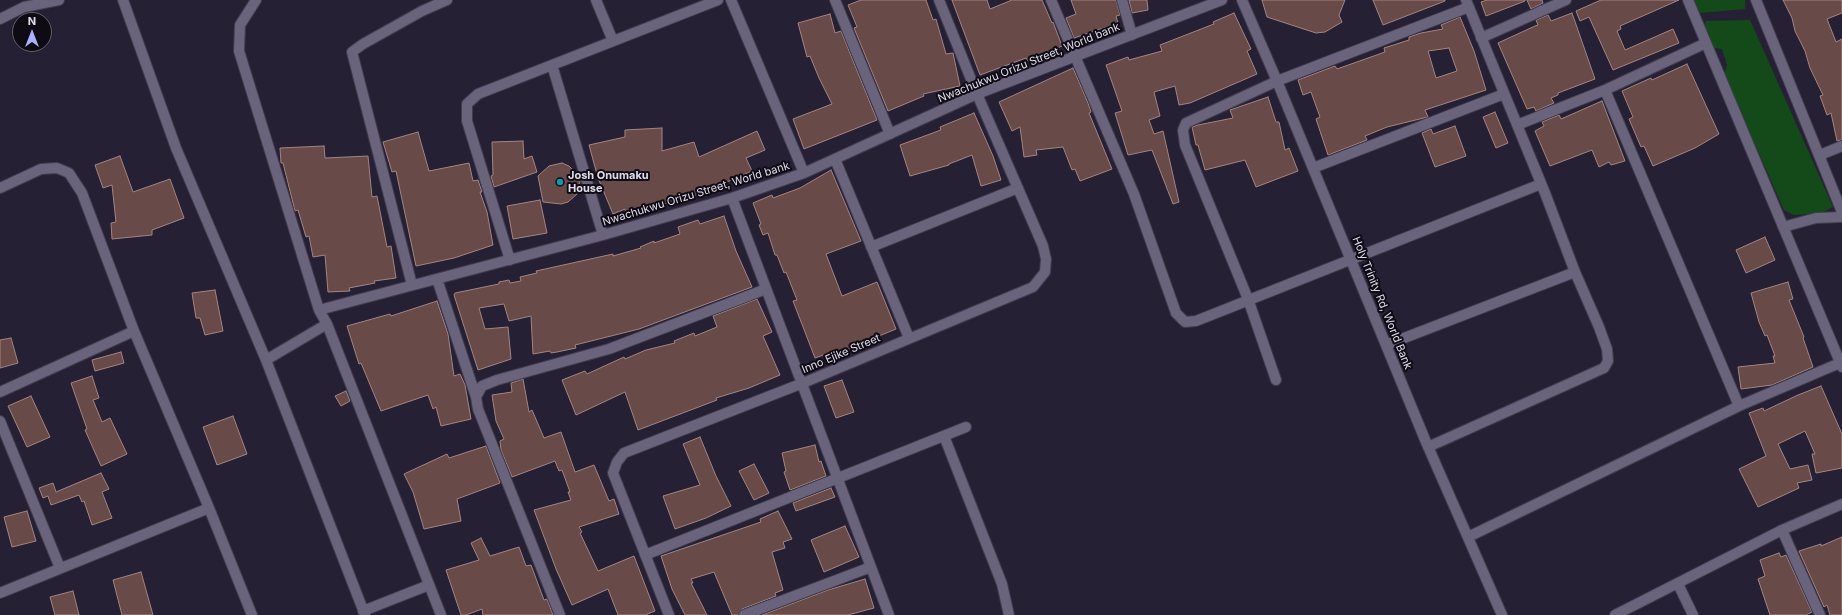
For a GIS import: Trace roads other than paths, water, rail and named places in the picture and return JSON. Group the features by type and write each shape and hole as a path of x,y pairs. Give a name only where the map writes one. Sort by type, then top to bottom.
{"street":[{"path":"0,19 24,7 59,0"},
{"path":"123,0 176,148 266,360 364,613 429,585"},
{"path":"256,0 240,24 239,51 319,310 327,324 441,615"},
{"path":"412,285 352,52 363,44 422,11 448,0"},
{"path":"596,0 613,41"},
{"path":"510,260 467,121 467,104 478,94 613,41 703,3 718,0"},
{"path":"731,0 804,173"},
{"path":"835,0 890,134"},
{"name":"Inno Ejike Street","path":"669,615 613,473 617,462 624,454 803,383 1033,287 1045,272 1046,259 1043,246 977,94 939,0"},
{"path":"1051,0 1134,194 1176,313 1185,322 1196,321 1248,299 1541,184"},
{"path":"1122,0 1132,35"},
{"name":"Nwachukwu Orizu Street, World bank","path":"319,310 603,235 732,198 804,173 977,94 1222,0"},
{"name":"Holy Trinity Rd, World Bank","path":"1242,0 1428,447 1502,615"},
{"path":"1481,38 1566,0"},
{"path":"1468,537 1739,406 1841,364 1688,0"},
{"path":"1756,0 1842,212"},
{"path":"1276,380 1248,299 1185,144 1183,130 1186,123 1277,81 1467,4 1607,349 1608,361 1604,368 1428,447"},
{"path":"1517,125 1605,90 1706,43"},
{"path":"552,65 603,235"},
{"path":"1605,90 1739,406"},
{"path":"1313,168 1504,94"},
{"path":"1820,155 1842,146"},
{"path":"835,159 909,338"},
{"path":"0,188 41,169 57,168 70,173 82,193 134,331 209,508 252,615"},
{"path":"872,247 1018,188"},
{"path":"732,198 803,383 889,615"},
{"path":"1783,227 1816,218 1842,217"},
{"path":"1386,345 1575,272"},
{"path":"437,279 476,397 478,409 560,615"},
{"path":"476,397 482,386 497,380 609,349 766,289"},
{"path":"266,360 327,324"},
{"path":"0,392 134,331"},
{"path":"0,421 60,568"},
{"path":"645,555 966,428"},
{"path":"944,436 1002,584 1009,615"},
{"path":"1614,615 1678,584 1782,530 1842,504"},
{"path":"0,593 209,508"},
{"path":"1782,530 1820,615"},
{"path":"744,615 871,567"},
{"path":"1678,584 1693,615"}],"place":[{"name":"Josh Onumaku House","path":"560,182"}]}
